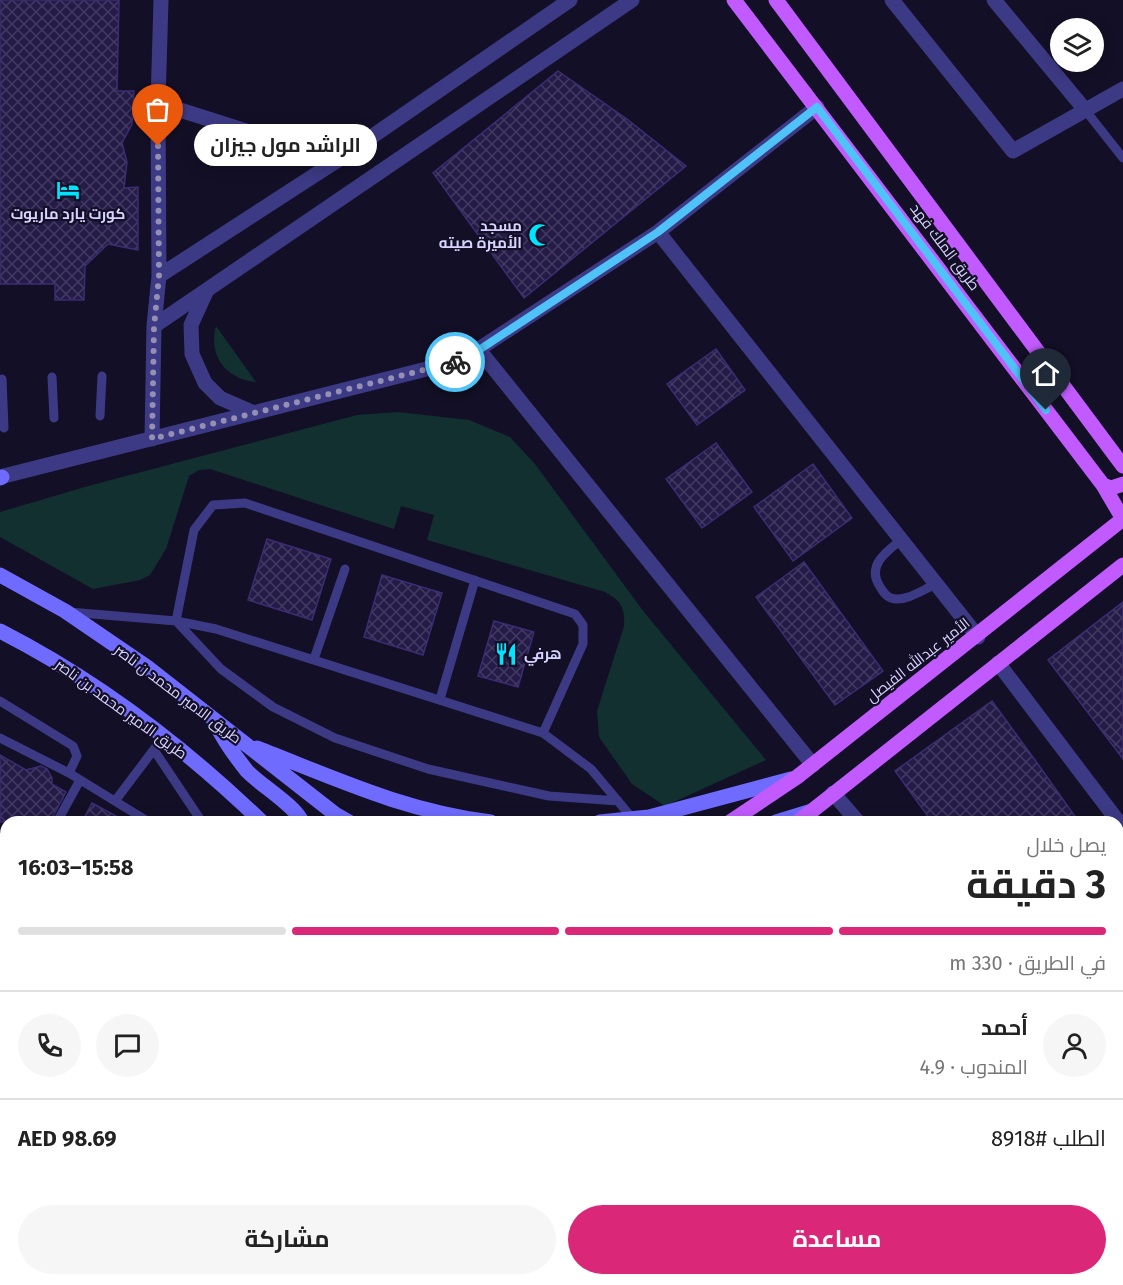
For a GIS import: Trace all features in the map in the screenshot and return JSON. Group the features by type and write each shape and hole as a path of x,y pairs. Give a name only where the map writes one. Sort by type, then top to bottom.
{"main road":[{"name":"طريق الملك فهد","path":"734,0 1103,485 1123,519"},
{"name":"طريق الملك فهد","path":"782,2 1123,466"},
{"path":"1100,437 1123,446"},
{"path":"1103,485 1111,488 1123,484"},
{"name":"الأمير عبدالله الفيصل","path":"739,816 813,765 1123,519"},
{"path":"806,816 1123,565"},
{"name":"طريق الامير محمد ن ناصر","path":"0,575 65,611 147,668 338,816"},
{"name":"طريق الامير محمد بن ناصر","path":"0,631 52,658 164,736 255,816"},
{"path":"213,719 225,742 248,771 297,816"},
{"path":"240,741 394,802 450,816"},
{"path":"649,816 797,777"},
{"path":"796,816 812,811"}],"street":[{"path":"152,439 154,327 159,276 158,103 161,0"},
{"path":"159,276 338,160 570,0"},
{"path":"154,327 632,0"},
{"path":"892,0 1013,151 1123,89"},
{"path":"994,0 1086,111"},
{"path":"158,103 338,160"},
{"path":"0,477 462,360 658,232 817,107"},
{"path":"658,232 978,636"},
{"path":"207,290 192,326 192,354 205,383 220,398 252,412"},
{"path":"479,350 813,765"},
{"path":"999,663 1114,816"},
{"path":"833,793 853,816"}],"lane":[{"path":"1086,111 1123,158"},
{"path":"100,416 102,376"},
{"path":"52,377 54,418"},
{"path":"2,379 4,428"},
{"path":"176,621 194,530 213,505 245,503 575,614 583,625 583,644 543,734"},
{"path":"901,540 883,555 875,566 875,579 884,593 891,598 901,598 936,584"},
{"path":"314,659 345,569"},
{"path":"440,699 475,580"},
{"path":"65,611 176,621 216,629 440,699 543,734 591,769 630,816"},
{"path":"176,621 221,669 273,707 335,738 439,771 549,796 618,801"},
{"path":"0,701 73,746 77,756 69,773"},
{"path":"115,801 164,736"},
{"path":"0,738 69,773 139,816"},
{"path":"154,750 198,816"},
{"path":"60,816 80,780"}],"green space":[{"path":"216,326 256,382 236,376 222,364 215,347"},
{"path":"398,412 469,420 510,437 535,464 644,612 766,760 665,806 632,784 599,737 597,711 624,626 621,605 605,592 427,540 434,515 401,506 394,529 210,469 199,470 189,476 166,549 150,575 140,580 93,589 0,537 0,512 92,485 357,415"}],"building":[{"path":"0,0 119,0 117,91 134,91 132,124 122,143 127,162 124,188 138,187 138,250 108,244 85,266 84,300 55,300 55,284 0,284"},
{"name":"مسجد الأميرة صيته","path":"558,71 627,119 686,166 524,298 433,173"},
{"path":"716,349 745,390 697,425 667,384"},
{"path":"716,443 752,492 702,528 666,479"},
{"path":"813,464 852,518 793,561 754,507"},
{"path":"267,539 331,559 312,620 248,600"},
{"path":"804,562 883,671 835,705 756,597"},
{"path":"382,575 442,593 423,655 364,637"},
{"path":"1123,602 1123,759 1048,660"},
{"name":"هرفي","path":"494,621 534,632 518,687 478,676"},
{"path":"992,701 1075,816 928,816 895,771"},
{"path":"0,755 26,770 41,766 47,769 52,778 52,784 66,792 53,816 0,816"},
{"path":"92,803 116,816 85,816"}],"way so far":[{"path":"158,146 159,276 154,327 152,439 359,384 455,362"}],"place":[{"name":"الراشد مول جيزان","path":"158,146"},
{"name":"كورت يارد ماريوت","path":"68,190"},
{"name":"مسجد الأميرة صيته","path":"540,235"},
{"name":"هرفي","path":"506,654"}],"route":[{"path":"455,362 479,350 658,232 817,107 1046,410"}]}
